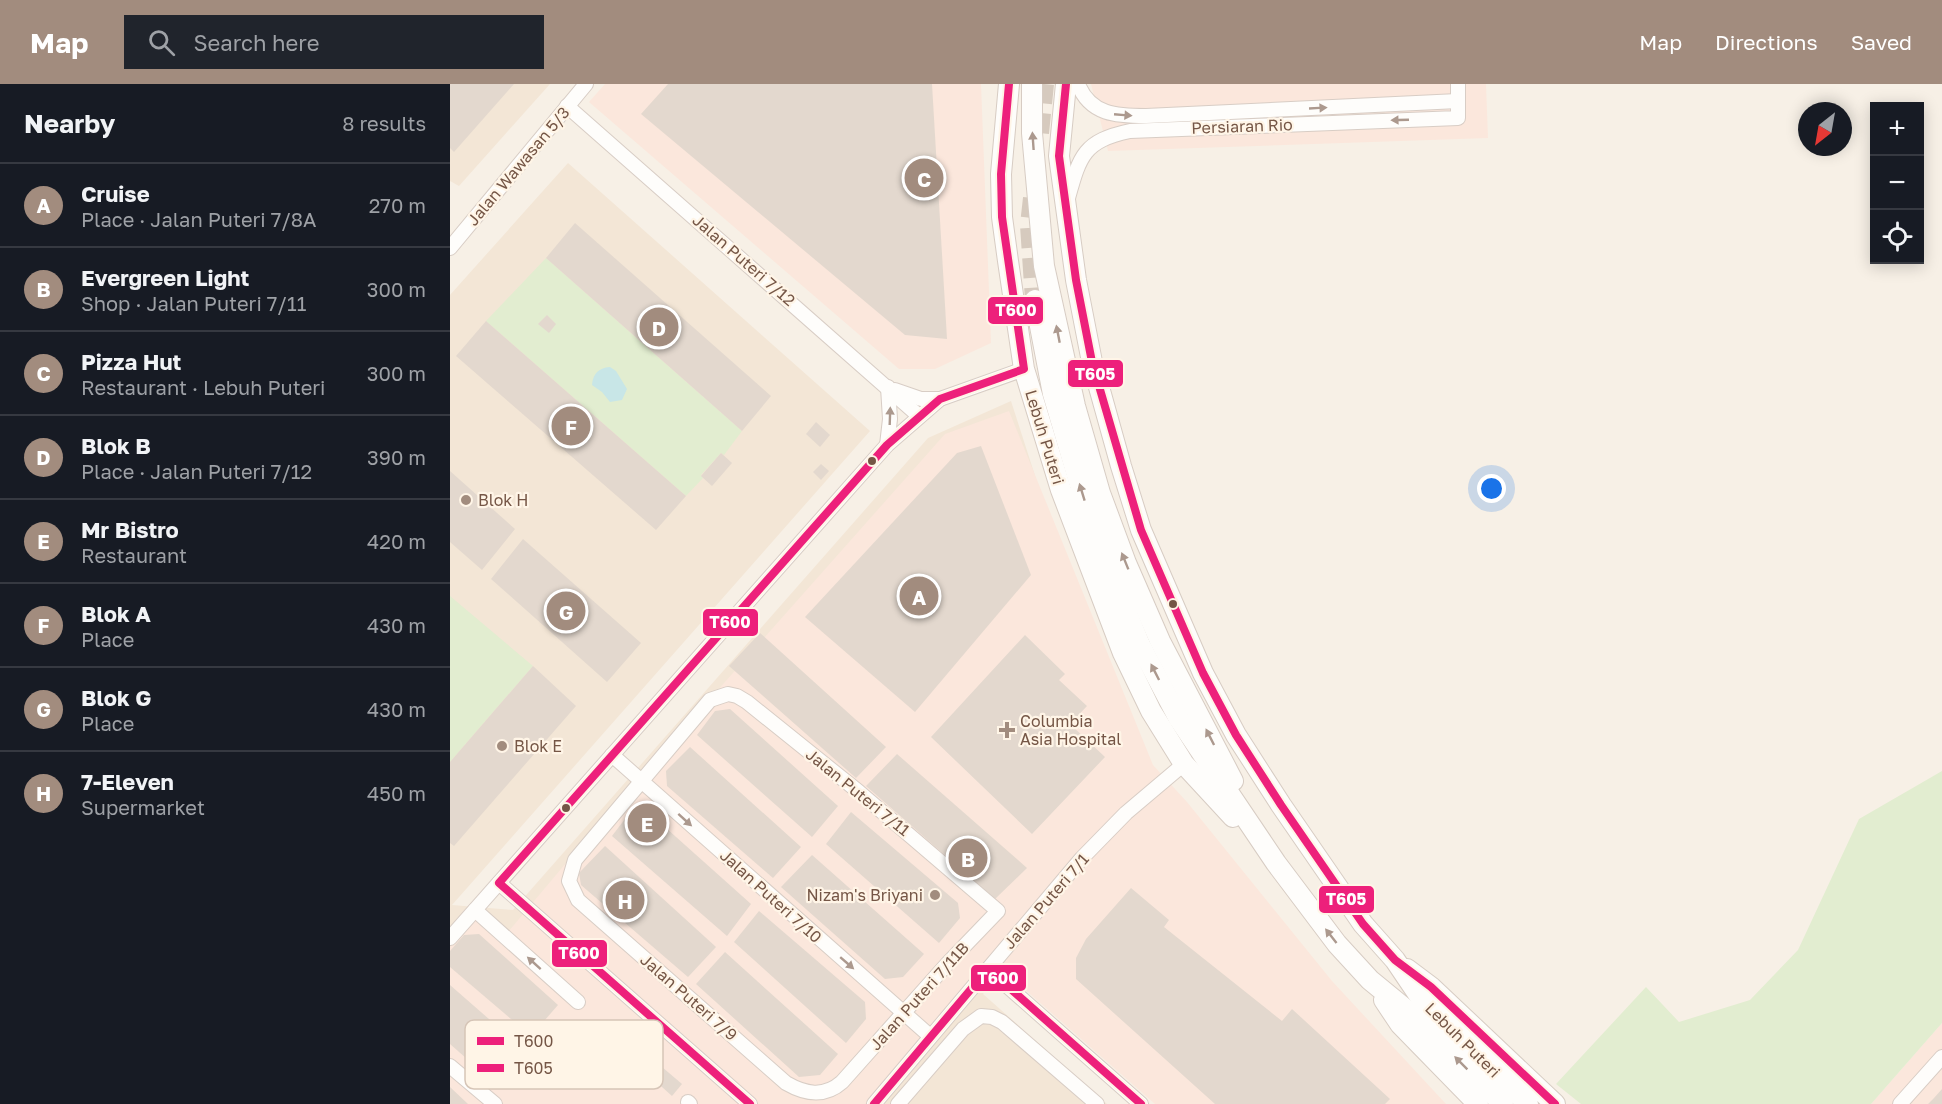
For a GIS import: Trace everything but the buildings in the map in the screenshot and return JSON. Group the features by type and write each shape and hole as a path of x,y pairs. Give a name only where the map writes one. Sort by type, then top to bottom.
{"main road":[{"name":"Lebuh Puteri","path":"1009,84 1001,174 1002,217 1024,369 1061,490 1119,643 1151,711 1184,764 1276,863 1337,944 1370,980 1517,1101"},
{"path":"1032,84 1032,133 1044,266 1075,406 1100,493 1126,563 1160,641 1276,863"},
{"name":"Lebuh Puteri","path":"1066,84 1059,156 1076,280 1092,362 1141,530 1203,674 1236,735 1363,924 1395,960 1420,997 1517,1101"},
{"path":"1035,300 1053,394 1084,499 1110,572 1140,645 1179,719 1276,863"},
{"path":"1395,960 1431,987 1555,1104"},
{"path":"1370,980 1400,1024 1478,1104"}],"street":[{"name":"Jalan Wawasan 5/3","path":"450,248 586,84"},
{"name":"Persiaran Rio","path":"1066,203 1077,165 1087,151 1097,141 1130,130 1458,118 1458,101 1122,116 1106,113 1092,105 1078,84"},
{"path":"1458,84 1458,101"},
{"name":"Jalan Puteri 7/12","path":"567,106 919,416"},
{"path":"450,938 887,445 940,399 1024,369"},
{"path":"887,445 891,419 888,387 921,399 940,399"},
{"name":"Jalan Puteri 7/11","path":"641,781 710,700 728,694 737,696 868,800 998,911"},
{"name":"Jalan Puteri 7/10","path":"612,755 930,1036"},
{"name":"Jalan Puteri 7/1","path":"878,1099 1105,834 1184,764"},
{"name":"Jalan Puteri 7/9","path":"641,781 575,860 568,882 578,900 786,1083 806,1092 816,1093 834,1089 842,1082"},
{"path":"499,883 655,1020"},
{"path":"475,910 578,1002"},
{"name":"Jalan Puteri 7/11B","path":"842,1082 903,1012 998,911"},
{"path":"988,969 1141,1104"},
{"path":"878,1099 896,1104 963,1029 981,1016 992,1017 1002,1022 1097,1104"},
{"path":"663,1027 750,1104"},
{"path":"1900,1104 1942,1057"},
{"path":"450,1066 465,1079"},
{"path":"477,1089 495,1104"}],"shaded area":[{"path":"450,84 550,84 459,186 450,181"},
{"path":"605,84 981,84 991,343 935,369 899,369 589,102"},
{"path":"1091,84 1486,84 1488,138 1108,151"},
{"path":"568,163 870,431 452,905 513,910 928,438 1011,401 1065,569 1084,884 983,994 1107,1104 450,1104 450,295"},
{"path":"1009,411 1153,765 1187,802 1332,981 1446,1104 1155,1104 988,957 865,1104 450,1104 450,947 476,917 502,939 598,825 945,434"},
{"path":"1942,1023 1942,1104 1871,1104"}],"green space":[{"path":"546,258 742,431 724,455 721,453 701,475 703,478 686,496 486,321"},
{"path":"450,596 533,666 450,762"},
{"path":"1942,771 1942,1023 1871,1104 1581,1104 1556,1084 1646,987 1679,1022 1750,1000 1798,950 1859,819"}],"water":[{"path":"610,367 616,371 627,389 622,400 610,402 592,385 597,372"}],"tunnel":[{"path":"1039,133 1044,84"},
{"path":"1033,198 1030,225 1035,300"}],"transit line":[{"name":"T600","path":"655,1020 499,883 887,445 940,399 1024,369 1002,217 1001,174 1009,84"},
{"name":"T605","path":"1066,84 1059,156 1076,280 1092,362 1141,530 1203,673 1236,735 1363,924 1395,960 1431,987 1555,1104"},
{"name":"T600","path":"874,1104 988,969 1141,1104"},
{"name":"T600","path":"663,1027 750,1104"}],"place":[{"name":"Pizza Hut","path":"924,178"},
{"name":"Blok B","path":"659,327"},
{"name":"Blok A","path":"571,426"},
{"name":"Blok H","path":"466,500"},
{"name":"Cruise","path":"919,596"},
{"name":"Blok G","path":"566,611"},
{"name":"Columbia Asia Hospital","path":"1007,730"},
{"name":"Blok E","path":"502,746"},
{"name":"Mr Bistro","path":"647,823"},
{"name":"Evergreen Light","path":"968,858"},
{"name":"Nizam's Briyani","path":"935,895"},
{"name":"7-Eleven","path":"625,900"}]}
